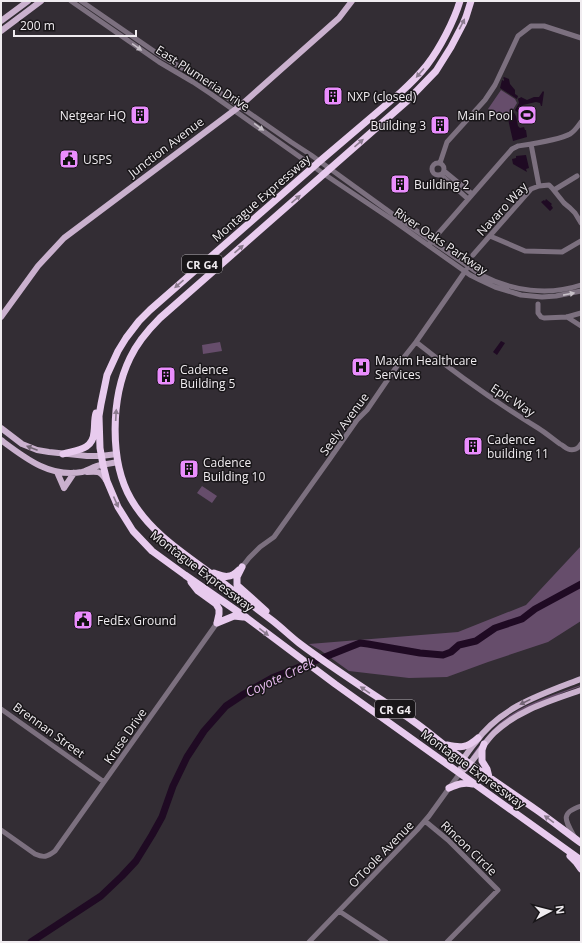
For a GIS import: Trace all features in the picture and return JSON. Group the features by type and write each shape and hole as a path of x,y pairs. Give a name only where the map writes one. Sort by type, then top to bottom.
{"highway":[{"name":"Montague Expressway","path":"460,1 453,20 442,41 427,64 413,80 139,321 118,351 108,375 101,404 101,456 107,481 118,507 133,531 152,550 247,618 335,684 581,860"},
{"name":"Montague Expressway","path":"471,1 463,24 436,71 407,100 150,328 130,359 118,396 115,426 118,462 130,498 137,509 173,546 274,621 301,645 413,721 470,764 578,841"},
{"path":"63,454 80,450 88,446 94,439 95,414 101,404"},
{"path":"208,571 229,577 242,567"},
{"path":"242,567 236,578 237,585 257,602 274,621"},
{"path":"185,575 198,591 216,604 219,609 217,623"},
{"path":"217,623 234,616 247,618"},
{"path":"443,744 454,747 463,747 471,744 478,738"},
{"path":"484,744 482,750 482,761 489,777"},
{"path":"449,788 457,784 467,782 476,785"},
{"path":"546,835 567,853 581,869"}],"main road":[{"path":"1,21 28,1"},
{"path":"1,31 41,1"},
{"name":"Junction Avenue","path":"1,317 38,266 64,238 237,108 342,15 352,1"},
{"path":"1,428 22,444 37,450 87,456 117,454"},
{"path":"1,440 33,463 42,467 57,472 74,473 97,471 102,474 107,481"},
{"path":"84,472 95,467 118,462"},
{"path":"57,472 64,488 74,473"},
{"path":"460,773 464,759 478,738 487,728 511,709 533,698 581,679"},
{"path":"460,773 470,764 493,734 506,722 530,709 581,690"}],"street":[{"name":"East Plumeria Drive","path":"71,1 118,30"},
{"name":"East Plumeria Drive","path":"81,1 160,62 193,74 324,174"},
{"path":"440,163 447,142 485,100 495,85 518,36 531,26 544,26 581,38"},
{"name":"East Plumeria Drive","path":"237,108 320,161 330,169"},
{"path":"429,243 512,149 518,146 554,139 569,134 576,129 581,122"},
{"path":"531,144 539,186"},
{"path":"440,163 444,166 442,173 437,176 433,174 431,169 434,164 440,163"},
{"name":"River Oaks Parkway","path":"330,169 398,218 429,243"},
{"path":"442,173 470,197"},
{"name":"River Oaks Parkway","path":"324,174 405,229 429,243 467,269 480,280 494,287 521,295 542,297 581,291"},
{"path":"577,176 554,190 564,203 575,213 581,223"},
{"name":"Navaro Way","path":"473,255 531,189 539,186 549,186 554,190"},
{"path":"370,205 376,206 395,219 398,218"},
{"path":"490,236 525,251 562,252 581,241"},
{"name":"River Oaks Parkway","path":"467,269 506,286 530,290 551,291 581,285"},
{"name":"Seely Avenue","path":"242,567 260,547 274,537 357,420 416,342 467,269"},
{"path":"538,304 538,313 544,318 567,317 581,313"},
{"path":"567,317 581,326"},
{"name":"Epic Way","path":"416,342 496,402 568,449 574,450 581,444"},
{"name":"Kruse Drive","path":"1,830 35,854 48,856 55,851 217,623"},
{"name":"Brennan Street","path":"1,709 104,782"},
{"name":"O’Toole Avenue","path":"309,942 417,830 460,773"},
{"path":"578,841 566,823 566,817 573,808 581,806"},
{"name":"Rincon Circle","path":"425,821 448,840 498,890 447,942"},
{"path":"338,912 386,942"}],"shaded area":[{"path":"504,77 509,79 510,84 515,90 515,94 518,96 517,99 500,88 502,80 504,81"},
{"path":"501,90 515,99 517,103 506,121 488,109"},
{"path":"543,91 542,106 540,103 536,102 523,105 520,111 517,112 515,110 519,103 519,98 521,97 527,100 534,97 539,97"},
{"name":"Main Pool","path":"534,110 535,114 533,114 530,120 524,121 523,118 521,118 521,114 524,113 524,111"},
{"path":"513,112 516,116 518,126 520,128 524,127 526,130 527,137 513,141 508,119"},
{"path":"526,155 529,168 526,169 527,172 513,164 512,159 516,158 516,156"},
{"path":"546,199 552,204 551,205 553,208 550,211 541,202 544,200 545,201"},
{"path":"501,341 505,343 497,355 493,352"},
{"path":"220,342 222,351 203,354 202,345"},
{"path":"202,486 217,496 212,503 197,493"},
{"path":"581,546 581,621 548,642 447,677 409,678 349,671 309,644 458,632 526,605"},
{"path":"581,685 522,710 471,757 488,735 509,716 535,702"}],"waterway":[{"name":"Coyote Creek","path":"31,942 101,896 136,861 162,817 173,786 187,757 204,731 226,706 244,694 272,678 360,643 420,653 443,655 451,652 459,645 476,641 495,628 522,619 535,609 581,584"}],"place":[{"name":"NXP (closed)","path":"333,96"},
{"name":"Netgear HQ","path":"140,115"},
{"name":"Main Pool","path":"527,115"},
{"name":"Building 3","path":"440,125"},
{"name":"USPS","path":"69,159"},
{"name":"Building 2","path":"400,184"},
{"name":"Maxim Healthcare Services","path":"361,367"},
{"name":"Cadence Building 5","path":"166,376"},
{"name":"Cadence building 11","path":"473,446"},
{"name":"Cadence Building 10","path":"189,469"},
{"name":"FedEx Ground","path":"83,620"}]}
